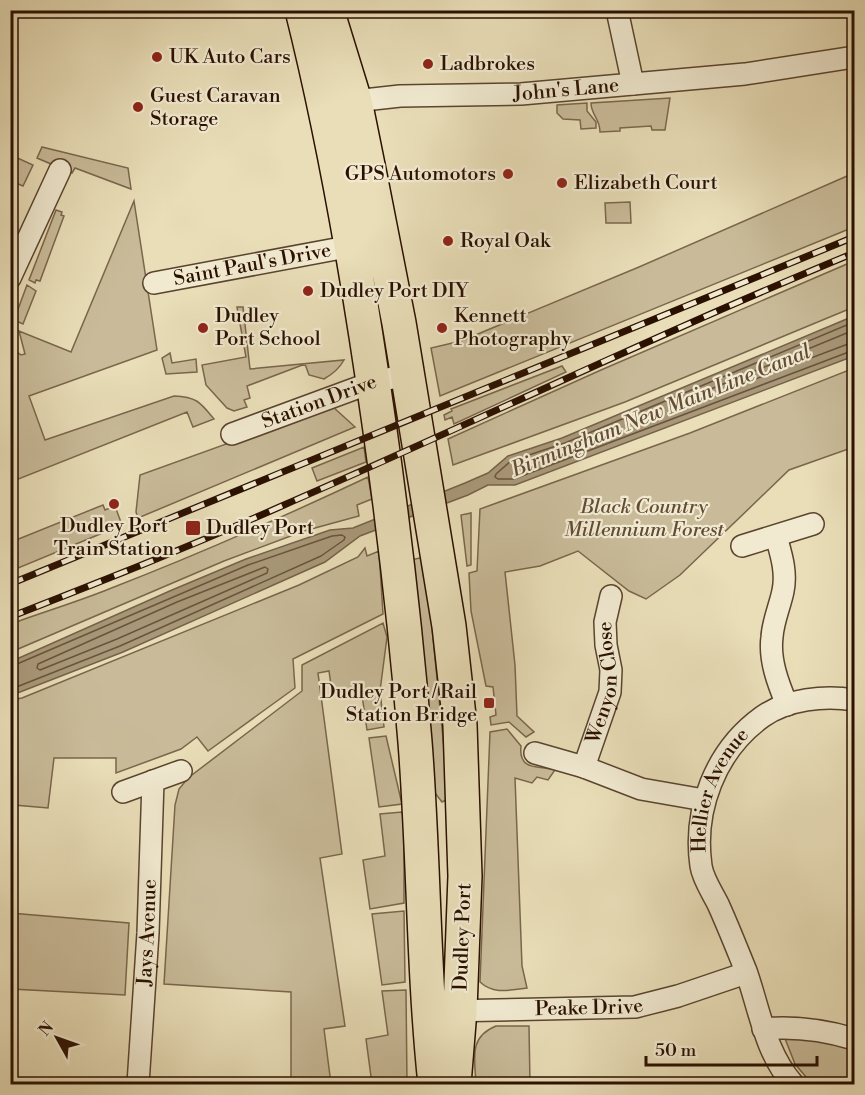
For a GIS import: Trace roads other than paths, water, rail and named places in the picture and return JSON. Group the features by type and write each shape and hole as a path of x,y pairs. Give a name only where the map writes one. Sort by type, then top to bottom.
{"highway":[{"path":"302,10 324,102 352,246 373,381"},
{"name":"Dudley Port","path":"327,10 355,101 399,323 448,626 460,725 465,876 460,1010 454,1084"},
{"name":"Dudley Port","path":"373,381 403,603 422,831 428,1017 435,1084"}],"street":[{"path":"617,10 633,84"},
{"name":"John's Lane","path":"355,101 400,96 521,94 745,74 855,57"},
{"path":"337,170 347,141 343,110 346,104 355,101"},
{"path":"11,277 60,170"},
{"name":"Saint Paul's Drive","path":"154,283 352,246"},
{"name":"Station Drive","path":"232,434 373,381 407,375"},
{"path":"742,546 813,524"},
{"path":"776,536 784,566 784,588 772,636 772,656 777,679 787,705"},
{"name":"Wenyon Close","path":"584,767 610,692 611,670 606,645 605,622 611,596"},
{"name":"Hellier Avenue","path":"793,1084 774,1058 746,973 702,869 698,839 704,800 717,769 747,730 764,716 787,705 832,698 855,700"},
{"name":"Wenyon Close","path":"536,753 584,767 641,789 704,800"},
{"path":"123,792 181,771"},
{"name":"Jays Avenue","path":"138,1084 148,933 153,781"},
{"name":"Peake Drive","path":"428,1017 446,1011 460,1010 635,1007 678,996 746,973"},
{"path":"763,1029 785,1027 809,1029 855,1039"}],"water":[{"name":"Birmingham New Main Line Canal","path":"854,316 854,356 515,485 488,485 468,495 360,536 325,562 123,652 11,694 10,662 246,559 330,530 353,528 465,483 488,473 508,456 562,438"}],"railway":[{"path":"10,584 854,237"},
{"path":"10,617 250,520 711,314 854,253"}],"place":[{"name":"UK Auto Cars","path":"157,57"},
{"name":"Ladbrokes","path":"428,64"},
{"name":"Guest Caravan Storage","path":"138,107"},
{"name":"GPS Automotors","path":"508,174"},
{"name":"Elizabeth Court","path":"562,183"},
{"name":"Royal Oak","path":"448,241"},
{"name":"Dudley Port DIY","path":"308,291"},
{"name":"Dudley Port School","path":"203,328"},
{"name":"Kennett Photography","path":"442,328"},
{"name":"Dudley Port Train Station","path":"114,504"},
{"name":"Dudley Port","path":"193,528"},
{"name":"Dudley Port / Rail Station Bridge","path":"489,703"}],"park label":[{"name":"Black Country Millennium Forest","path":"644,518"}]}
